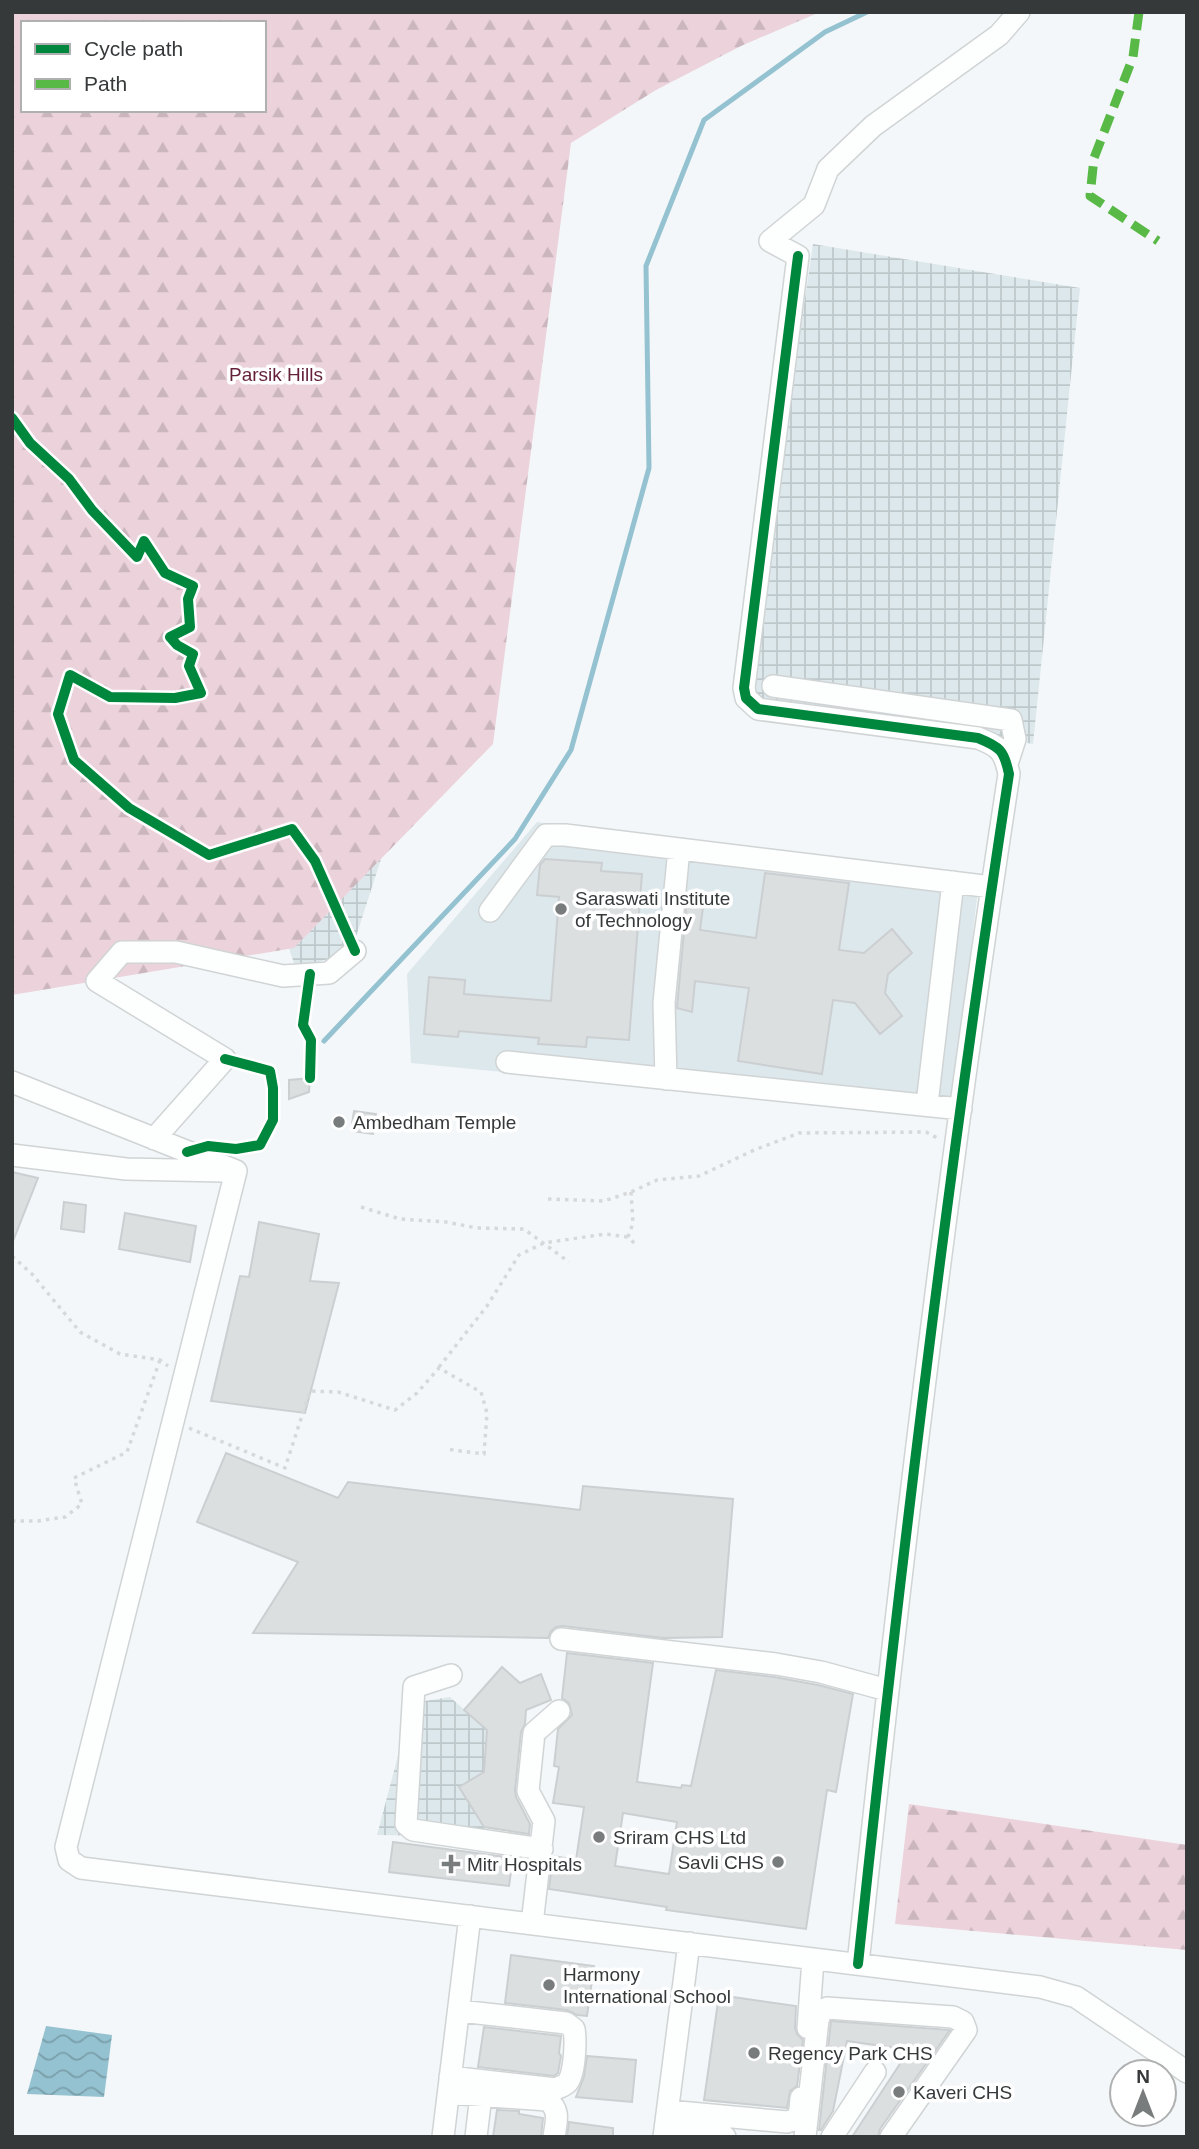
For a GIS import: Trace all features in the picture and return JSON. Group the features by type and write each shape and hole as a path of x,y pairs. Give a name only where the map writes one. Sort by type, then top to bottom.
{"street":[{"path":"858,1964 887,1689 977,981 1009,774 1005,756 996,745 978,738 758,709 746,698 744,688 798,256 770,241 814,205 828,169 873,126 999,35 1019,12"},
{"path":"773,686 1011,720 1015,739 1007,764"},
{"path":"490,911 547,835 992,887"},
{"path":"666,1079 664,1003 680,849"},
{"path":"928,1104 953,882"},
{"path":"154,1139 225,1059 97,981 122,952 176,952 283,976 329,973 355,951"},
{"path":"507,1062 961,1108"},
{"path":"12,1082 236,1171"},
{"path":"12,1155 126,1169 236,1171"},
{"path":"236,1171 66,1847 69,1860 81,1868 1059,1990 1089,2005 1187,2073"},
{"path":"561,1639 776,1664 887,1689"},
{"path":"452,1675 414,1687 406,1824 413,1830 542,1849"},
{"path":"532,1924 544,1821 528,1791 534,1733 559,1712"},
{"path":"443,2137 470,1916"},
{"path":"666,2126 689,1943"},
{"path":"666,2126 787,2122 797,2119 813,1960"},
{"path":"805,2137 821,2011 839,2008 953,2017 963,2022 966,2029 891,2137"},
{"path":"449,2085 556,2089 566,2084 571,2076 574,2029 566,2023 460,2011"},
{"path":"832,2137 875,2072"},
{"path":"449,2085 481,2095 547,2101 558,2111 554,2137"},
{"path":"476,2137 481,2095"},
{"path":"666,2126 725,2137"}],"path":[{"path":"548,1199 604,1201 657,1180 699,1176 799,1133 926,1132 956,1149"},
{"path":"628,1237 633,1223 631,1192"},
{"path":"361,1207 400,1219 446,1222 477,1228 524,1228 569,1262"},
{"path":"173,1421 285,1468 310,1391 338,1392 395,1410 417,1393 439,1368 487,1306 519,1255 544,1244 605,1234 628,1237 637,1246"},
{"path":"12,1256 32,1274 80,1332 120,1354 160,1360 184,1377"},
{"path":"12,1521 65,1517 82,1504 74,1478 127,1452 160,1360"},
{"path":"439,1368 481,1392 487,1413 484,1454 445,1449"}],"shaded area":[{"path":"813,244 1080,288 1033,744 746,698"},
{"path":"537,822 668,843 979,881 951,1116 411,1063 407,974"},
{"path":"383,853 351,952 296,969 270,893"},
{"path":"450,1697 487,1730 484,1772 459,1788 491,1837 377,1835 412,1703"}],"green space":[{"name":"Parsik Hills","path":"12,12 820,12 741,46 656,90 571,143 493,744 294,948 12,995"},
{"path":"909,1804 1187,1845 1187,1950 895,1924"}],"water":[{"path":"46,2026 112,2035 104,2097 27,2094"}],"building":[{"path":"545,859 602,863 601,871 642,874 629,1040 587,1037 586,1047 538,1044 539,1038 459,1031 458,1037 424,1034 429,977 465,980 464,994 551,1001 559,897 537,895 540,865"},
{"path":"765,873 849,883 839,950 864,953 892,929 912,953 888,974 885,993 902,1016 880,1034 855,1003 833,1000 822,1074 738,1061 749,988 695,981 692,1012 677,1008 687,899 704,900 700,930 756,938"},
{"path":"310,1078 309,1092 289,1099 289,1080"},
{"path":"354,1111 376,1114 373,1134 351,1131"},
{"path":"12,1172 38,1178 13,1241 12,1241"},
{"path":"64,1202 86,1205 84,1232 61,1229"},
{"path":"125,1213 196,1226 190,1262 119,1249"},
{"path":"259,1222 319,1234 310,1281 339,1283 305,1413 211,1401 240,1276 249,1277"},
{"path":"226,1453 338,1498 348,1482 580,1510 583,1486 733,1499 722,1637 663,1638 563,1626 551,1631 548,1638 253,1633 298,1562 197,1522"},
{"path":"567,1653 653,1663 637,1782 681,1788 682,1785 691,1786 716,1670 774,1677 853,1694 836,1792 827,1790 806,1929 666,1910 667,1907 549,1889 553,1856 576,1860 584,1807 553,1803 559,1767 554,1766 558,1729 572,1715 569,1703 562,1698","holes":["623,1813 677,1822 669,1874 615,1866"]},
{"path":"502,1667 520,1683 541,1674 551,1700 526,1710 525,1724 521,1732 515,1790 530,1824 529,1834 484,1827 459,1787 484,1772 487,1730 464,1710"},
{"name":"Mitr Hospitals","path":"393,1842 513,1858 509,1886 389,1872"},
{"name":"Harmony International School","path":"511,1955 594,1966 587,2016 567,2010 505,2003"},
{"name":"Regency Park CHS","path":"719,1995 796,2006 795,2028 803,2040 797,2086 790,2091 787,2108 704,2100"},
{"name":"Kaveri CHS","path":"831,2021 950,2030 880,2129 878,2137 852,2137 909,2050 847,2041 833,2111 819,2130"},
{"path":"484,2027 561,2036 558,2073 554,2076 478,2067"},
{"path":"587,2056 636,2060 632,2102 576,2097 584,2077"},
{"path":"497,2110 519,2111 519,2114 543,2118 541,2137 493,2137"},
{"path":"569,2122 613,2128 613,2137 567,2137"}],"waterway":[{"path":"324,1041 515,839 571,750 649,468 646,266 704,120 825,32 867,12"}],"marked path":[{"path":"1139,12 1133,57 1094,158 1090,196 1158,241"}],"cycle path":[{"path":"798,256 744,688 746,698 758,709 978,738 1000,750 1009,774 926,1368 858,1964"},
{"path":"12,418 30,443 69,479 92,510 137,557 144,541 165,573 193,586 188,599 190,627 170,637 177,645 193,654 189,666 201,693 175,698 110,697 70,675 58,714 74,760 129,808 209,855 292,829 315,861 355,951"},
{"path":"310,974 303,1025 311,1040 310,1078"},
{"path":"187,1152 208,1146 236,1149 260,1145 273,1120 270,1071 225,1059"}],"place":[{"name":"Saraswati Institute of Technology","path":"561,909"},
{"name":"Ambedham Temple","path":"339,1122"},
{"name":"Sriram CHS Ltd","path":"599,1837"},
{"name":"Savli CHS","path":"778,1862"},
{"name":"Mitr Hospitals","path":"451,1864"},
{"name":"Harmony International School","path":"549,1985"},
{"name":"Regency Park CHS","path":"754,2053"},
{"name":"Kaveri CHS","path":"899,2092"}]}
